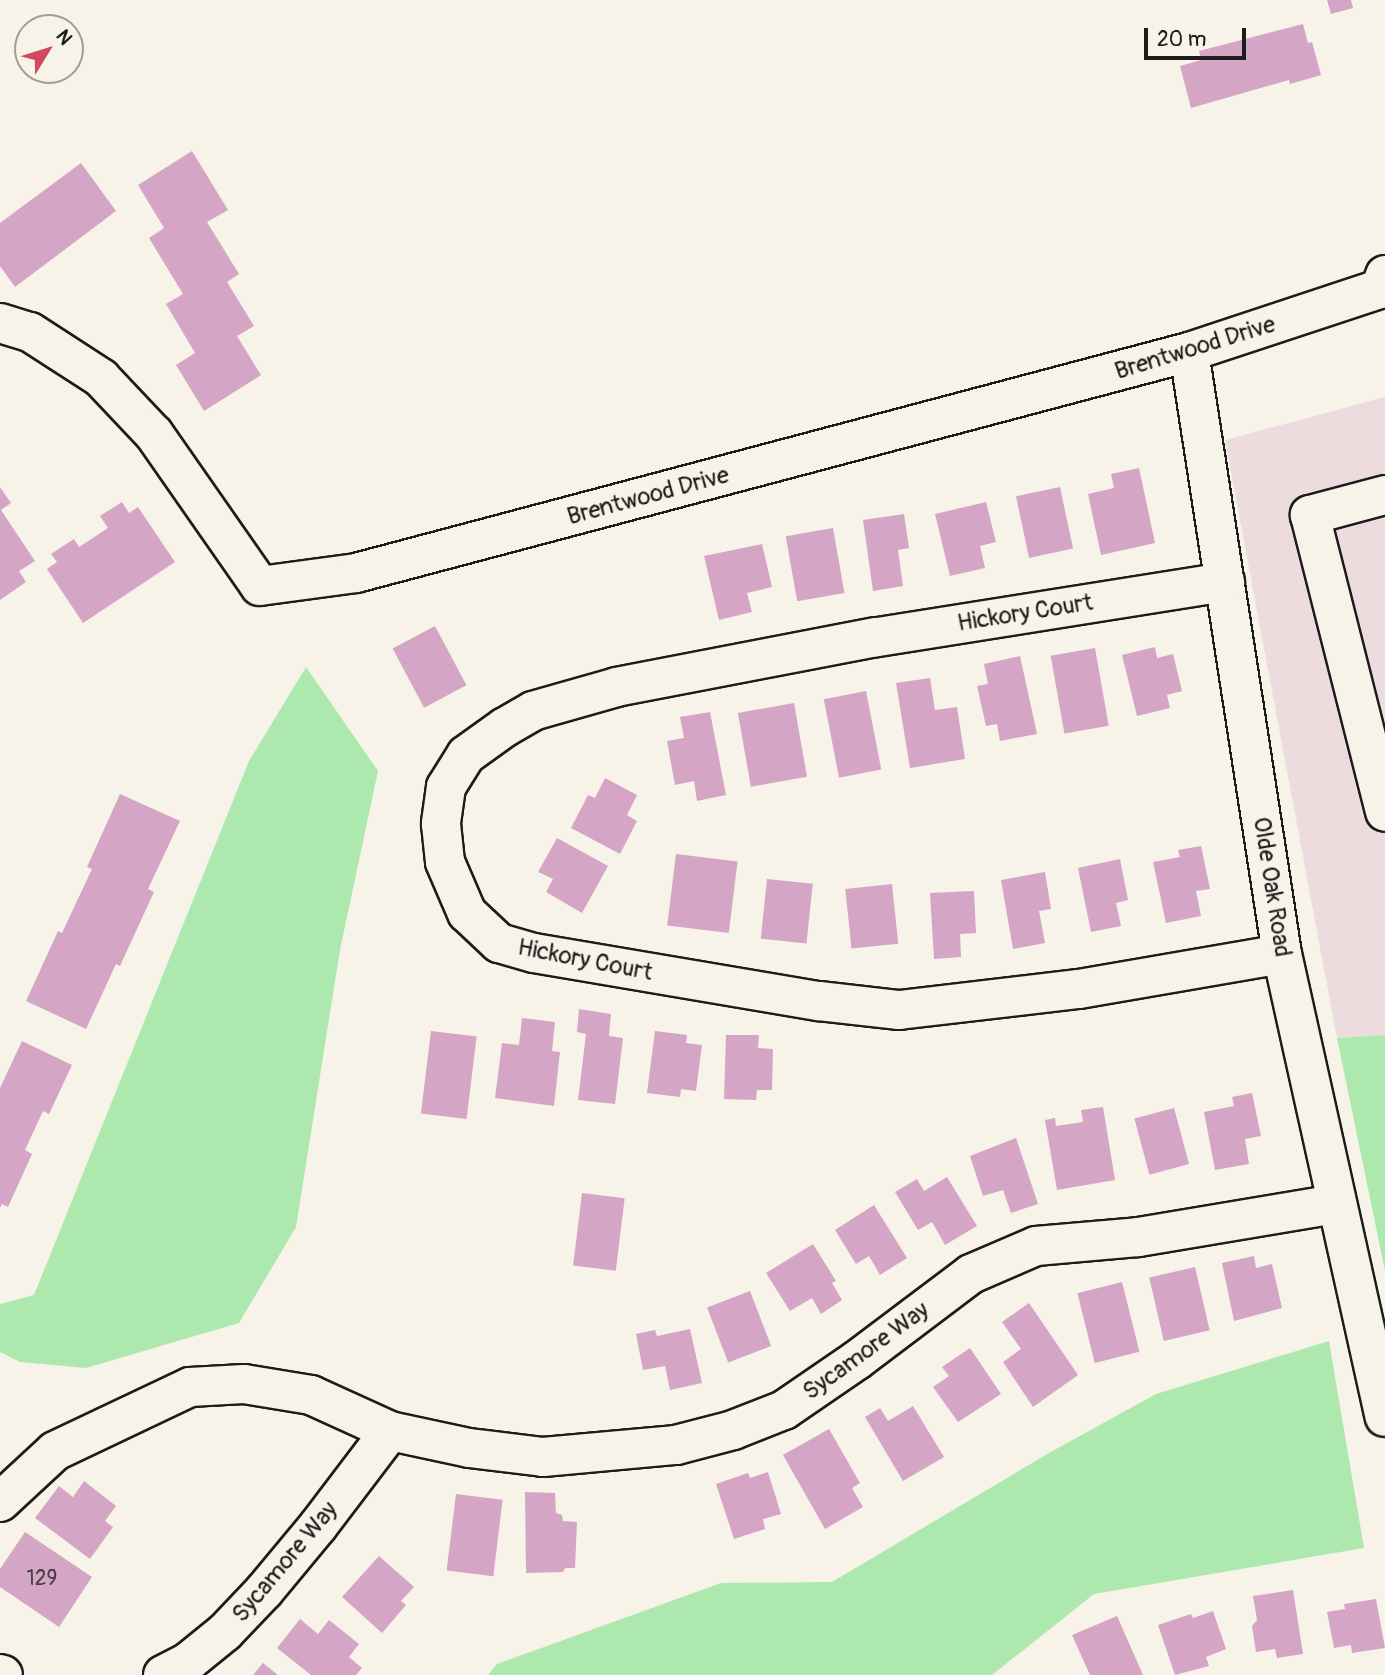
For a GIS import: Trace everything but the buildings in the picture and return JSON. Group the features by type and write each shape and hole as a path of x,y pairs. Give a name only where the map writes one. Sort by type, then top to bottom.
{"street":[{"name":"Brentwood Drive","path":"0,323 30,332 101,377 155,434 260,586 356,573 1189,352 1380,289 1385,275"},
{"name":"Olde Oak Road","path":"1189,352 1282,954 1385,1417"},
{"path":"1385,495 1311,515 1380,770 1385,812"},
{"name":"Hickory Court","path":"1224,582 876,637 617,687 533,711 505,726 466,755 446,788 441,824 445,862 467,913 499,943 547,955 832,1003 899,1010 1079,989 1282,954"},
{"name":"Sycamore Way","path":"0,1502 55,1451 190,1387 244,1384 312,1395 390,1431 469,1448 543,1457 676,1445 733,1430 784,1410 857,1360 971,1274 1036,1247 1138,1237 1336,1204"},
{"name":"Sycamore Way","path":"163,1675 188,1662 225,1632 264,1591 318,1526 390,1431"}],"shaded area":[{"path":"1385,397 1385,1035 1337,1038 1225,440"}],"green space":[{"path":"306,667 378,771 340,950 296,1227 239,1323 86,1368 20,1362 0,1352 0,1304 34,1295 249,761"},
{"path":"1385,1035 1385,1271 1337,1038"},
{"path":"1329,1341 1364,1548 1094,1594 992,1675 488,1675 497,1664 721,1583 832,1582 1049,1453 1156,1394"}]}
